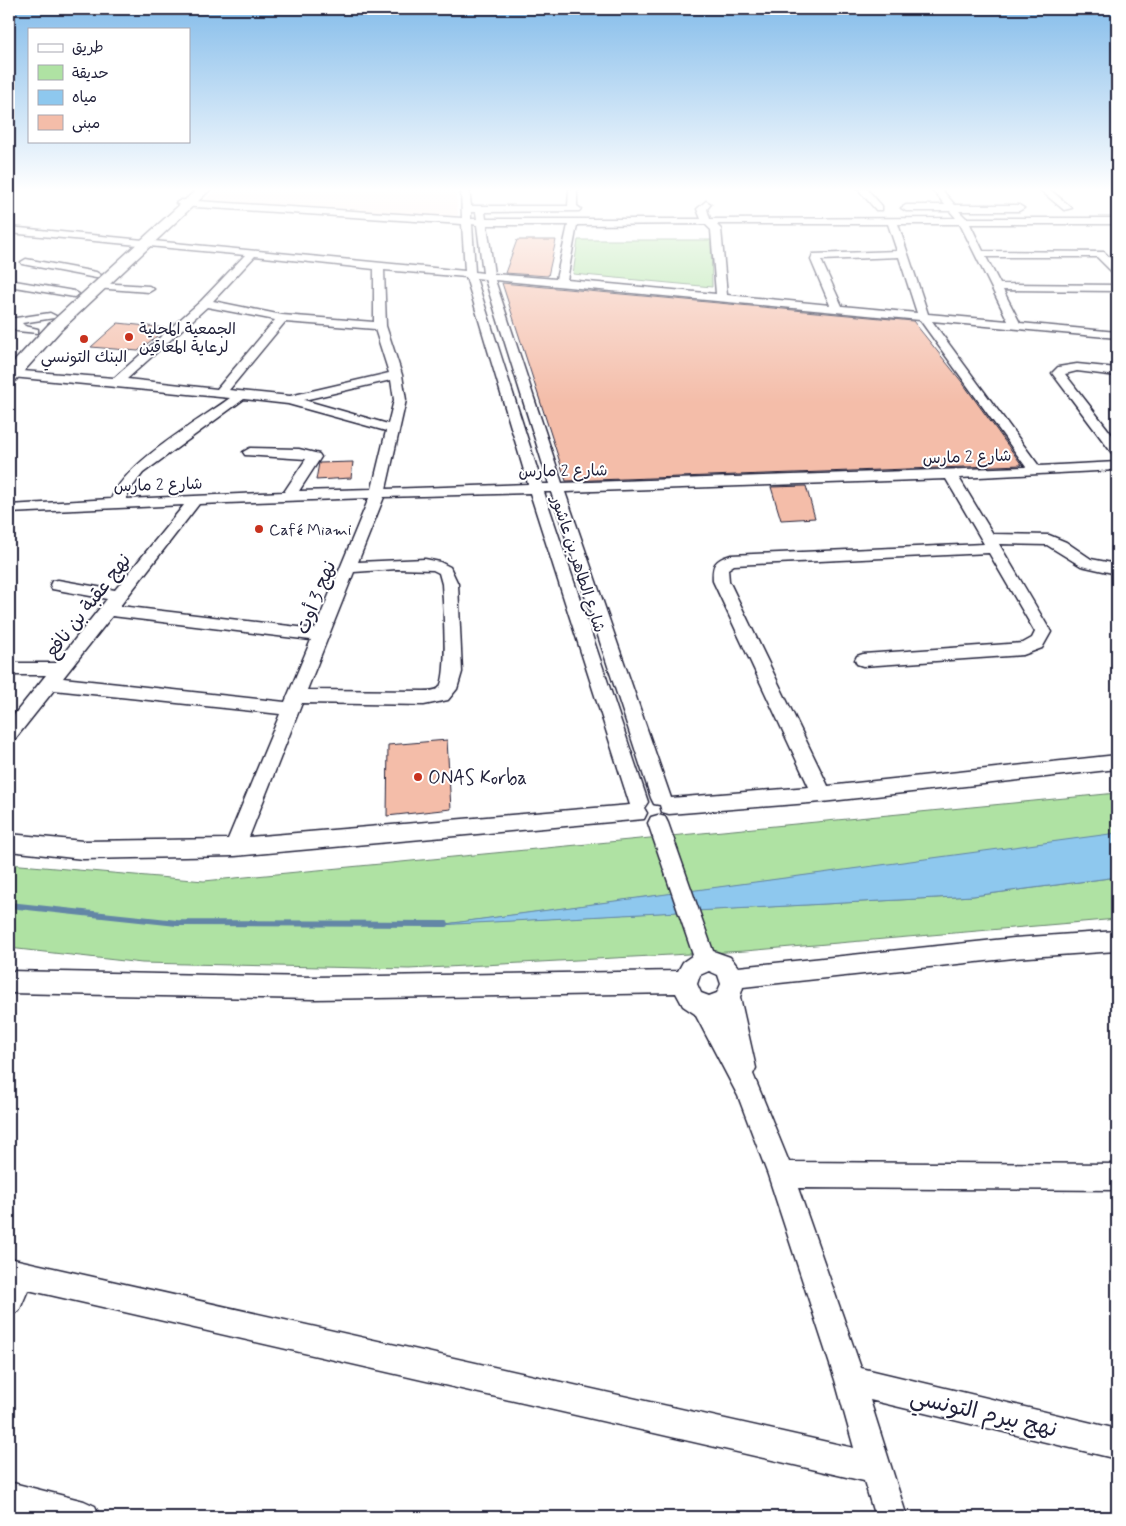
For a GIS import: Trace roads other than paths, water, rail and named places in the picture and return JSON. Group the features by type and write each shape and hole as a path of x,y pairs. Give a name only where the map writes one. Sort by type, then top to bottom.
{"highway":[{"path":"10,375 98,280 120,260"},
{"path":"10,353 74,294 98,280"}],"street":[{"path":"117,382 205,303 245,260"},
{"path":"322,260 1117,335"},
{"name":"شارع الطاهر بن عاشور","path":"471,260 470,275 637,808"},
{"name":"شارع الطاهر بن عاشور","path":"485,260 557,488 665,802"},
{"path":"561,282 565,260"},
{"path":"721,260 722,297"},
{"path":"816,260 837,308"},
{"path":"904,260 922,316 1036,471"},
{"path":"983,260 1015,324"},
{"path":"1106,260 1117,271"},
{"path":"26,262 98,280 149,288"},
{"name":"نهج 3 أوت","path":"235,848 378,494 400,400 396,375 380,326 379,266"},
{"path":"9,283 74,294"},
{"path":"998,287 1117,288"},
{"path":"205,303 282,318 380,326"},
{"path":"11,321 50,316"},
{"path":"220,393 282,318"},
{"path":"11,321 21,329 34,331"},
{"path":"1117,372 1073,367 1064,368 1058,373 1117,450"},
{"path":"10,375 117,382 289,400 392,429"},
{"path":"289,400 396,375"},
{"path":"117,502 122,490 138,470 242,395"},
{"path":"250,452 300,453 314,457 288,497"},
{"name":"شارع 2 مارس","path":"9,509 117,502 1036,471 1117,466"},
{"path":"863,660 977,654 1023,649 1038,644 1042,632 950,474"},
{"name":"نهج عقبة بن نافع","path":"9,734 195,500"},
{"path":"822,794 721,581 720,567 731,560 1049,540 1061,545 1086,563 1117,569"},
{"path":"9,669 56,676 295,702 424,698 442,695 452,681 450,584 446,573 442,568 427,564 348,568"},
{"path":"58,585 119,596"},
{"path":"109,610 321,635"},
{"path":"9,843 82,850 235,848 637,808 648,796 665,802 822,794 1117,762"},
{"path":"660,829 668,817 665,802"},
{"path":"637,808 645,822 660,829 704,956 722,966 730,988 748,1089"},
{"path":"702,1005 718,1006 730,988 1014,948 1117,941"},
{"path":"704,956 689,970 685,982 690,996 702,1005 748,1089 781,1175 850,1380 891,1517"},
{"path":"9,982 314,988 685,982"},
{"path":"781,1175 1117,1177"},
{"path":"9,1301 14,1273 875,1468"},
{"name":"نهج بيرم التونسي","path":"850,1380 1117,1444"},
{"path":"9,1498 84,1517"}],"water":[{"path":"1117,833 1117,877 973,896 438,925"}],"waterway":[{"path":"9,905 177,923 446,924"}],"place":[{"name":"الجمعية المحلية لرعاية المعاقين","path":"129,337"},
{"name":"البنك التونسي","path":"84,339"},
{"name":"Café Miami","path":"259,529"},
{"name":"ONAS Korba","path":"418,777"}]}
